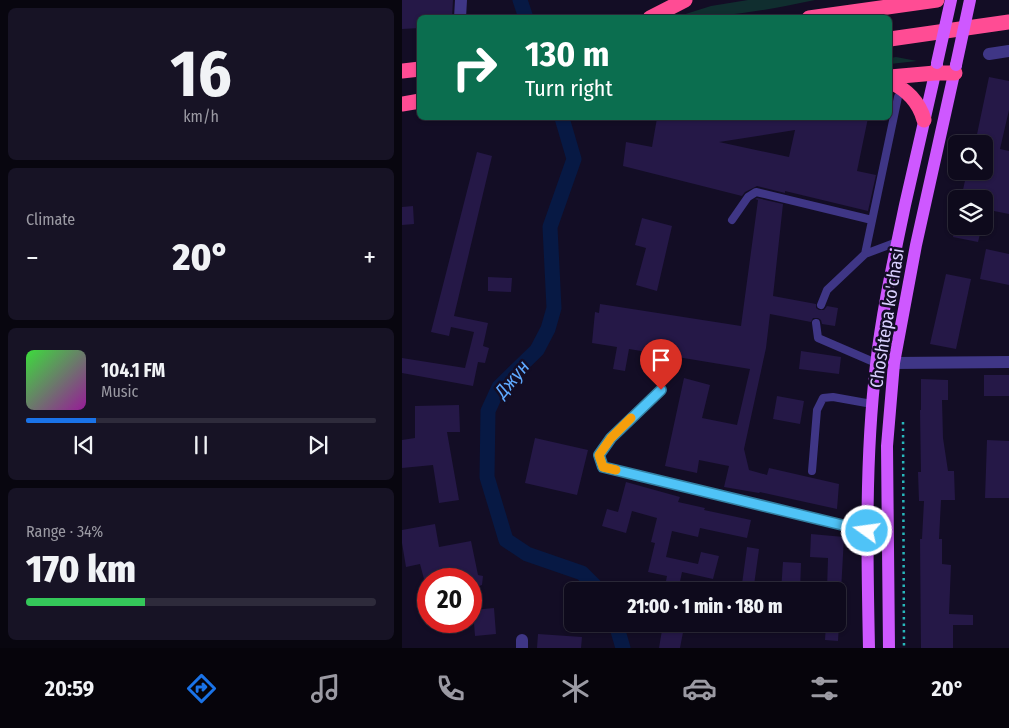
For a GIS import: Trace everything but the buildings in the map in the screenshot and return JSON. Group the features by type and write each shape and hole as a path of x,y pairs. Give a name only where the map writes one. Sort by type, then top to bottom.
{"highway":[{"path":"656,15 685,0"},
{"path":"830,15 937,0"},
{"path":"892,39 1008,22"},
{"path":"402,71 417,68"},
{"path":"892,77 936,68 956,69"},
{"path":"892,83 902,88 914,100 922,112 924,120"},
{"path":"402,104 417,102"}],"main road":[{"name":"Choshtepa ko'chasi","path":"869,648 867,531 872,404 876,363 897,242 951,0"},
{"name":"Choshtepa ko'chasi","path":"889,648 887,446 894,362 909,279 970,0"}],"street":[{"path":"460,0 460,15"},
{"path":"989,54 1008,51"},
{"path":"894,362 1008,362"}],"lane":[{"path":"865,254 898,97"},
{"path":"732,220 748,196 756,192 872,220"},
{"path":"820,305 827,290 865,254 897,242"},
{"path":"816,323 818,338 876,363"},
{"path":"661,390 611,438 599,455 603,467 867,531"},
{"path":"812,471 817,410 823,398 833,396 872,404"}],"green space":[{"path":"748,0 815,0 746,13 682,15 711,6"},
{"path":"896,57 917,61 892,64 892,58"}],"waterway":[{"name":"Джун","path":"520,0 525,15"},
{"name":"Джун","path":"563,120 574,159 550,227 554,308 548,329 537,350 499,387 488,411 487,477 506,540 527,554 582,573 591,582"},
{"name":"Джун","path":"618,632 623,648"}],"slow traffic":[{"path":"616,470 603,467 599,455 611,438 631,418"}],"route":[{"path":"661,390 611,438 599,455 603,467 867,531"}]}
